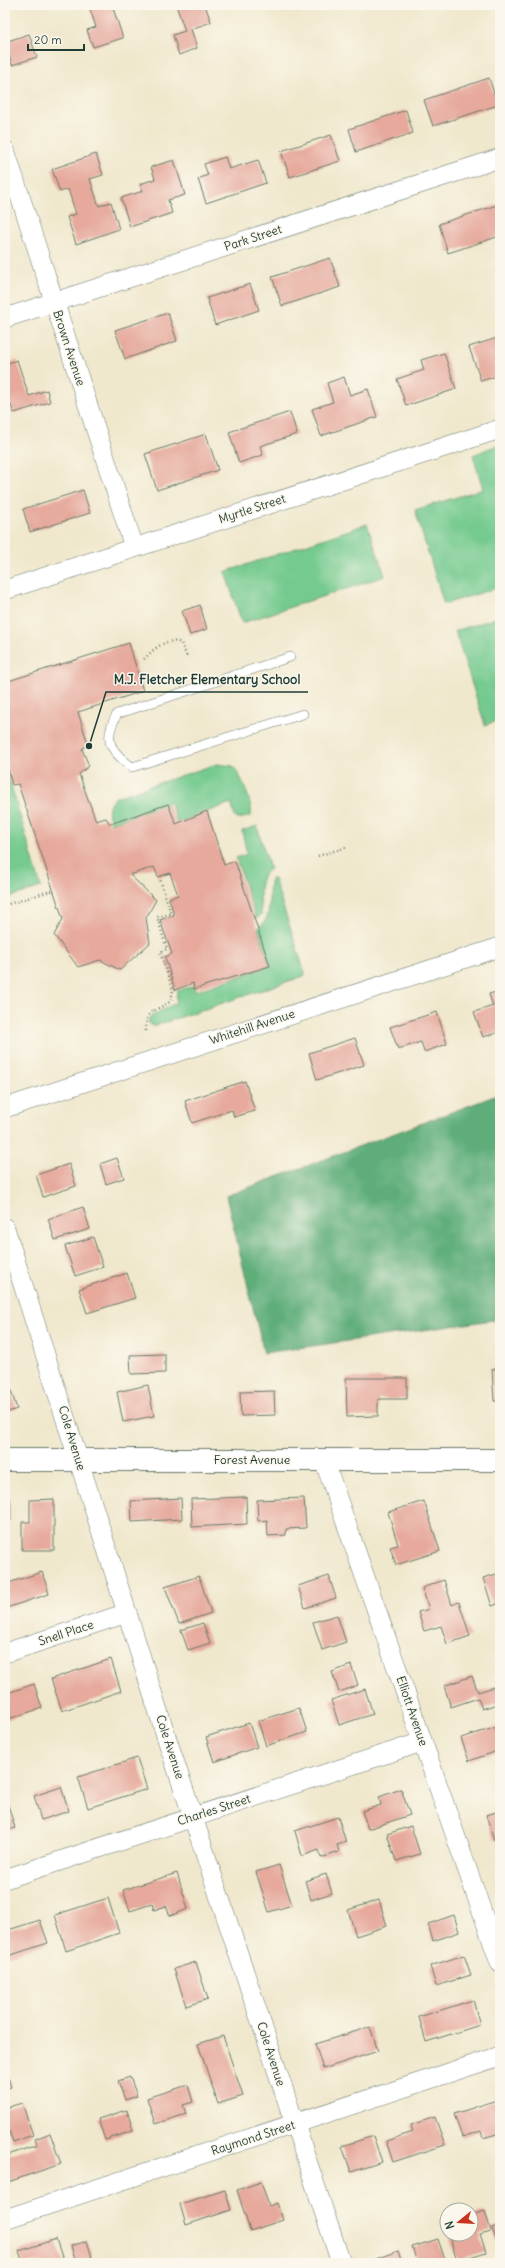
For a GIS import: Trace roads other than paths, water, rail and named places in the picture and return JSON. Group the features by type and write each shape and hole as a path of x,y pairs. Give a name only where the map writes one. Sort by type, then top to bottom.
{"main road":[{"name":"Forest Avenue","path":"5,1460 500,1460"}],"street":[{"name":"Brown Avenue","path":"5,150 134,547"},
{"name":"Park Street","path":"5,318 500,158"},
{"name":"Myrtle Street","path":"5,590 500,428"},
{"name":"Whitehill Avenue","path":"5,1108 500,947"},
{"name":"Cole Avenue","path":"5,1228 193,1817 341,2263"},
{"name":"Elliott Avenue","path":"324,1460 500,1963"},
{"name":"Snell Place","path":"5,1653 127,1613"},
{"name":"Charles Street","path":"5,1879 422,1742"},
{"name":"Raymond Street","path":"5,2219 500,2056"}],"lane":[{"path":"290,657 117,714 109,728 110,742 117,756 132,766 303,714"}],"place":[{"name":"M.J. Fletcher Elementary School","path":"89,746"}]}
